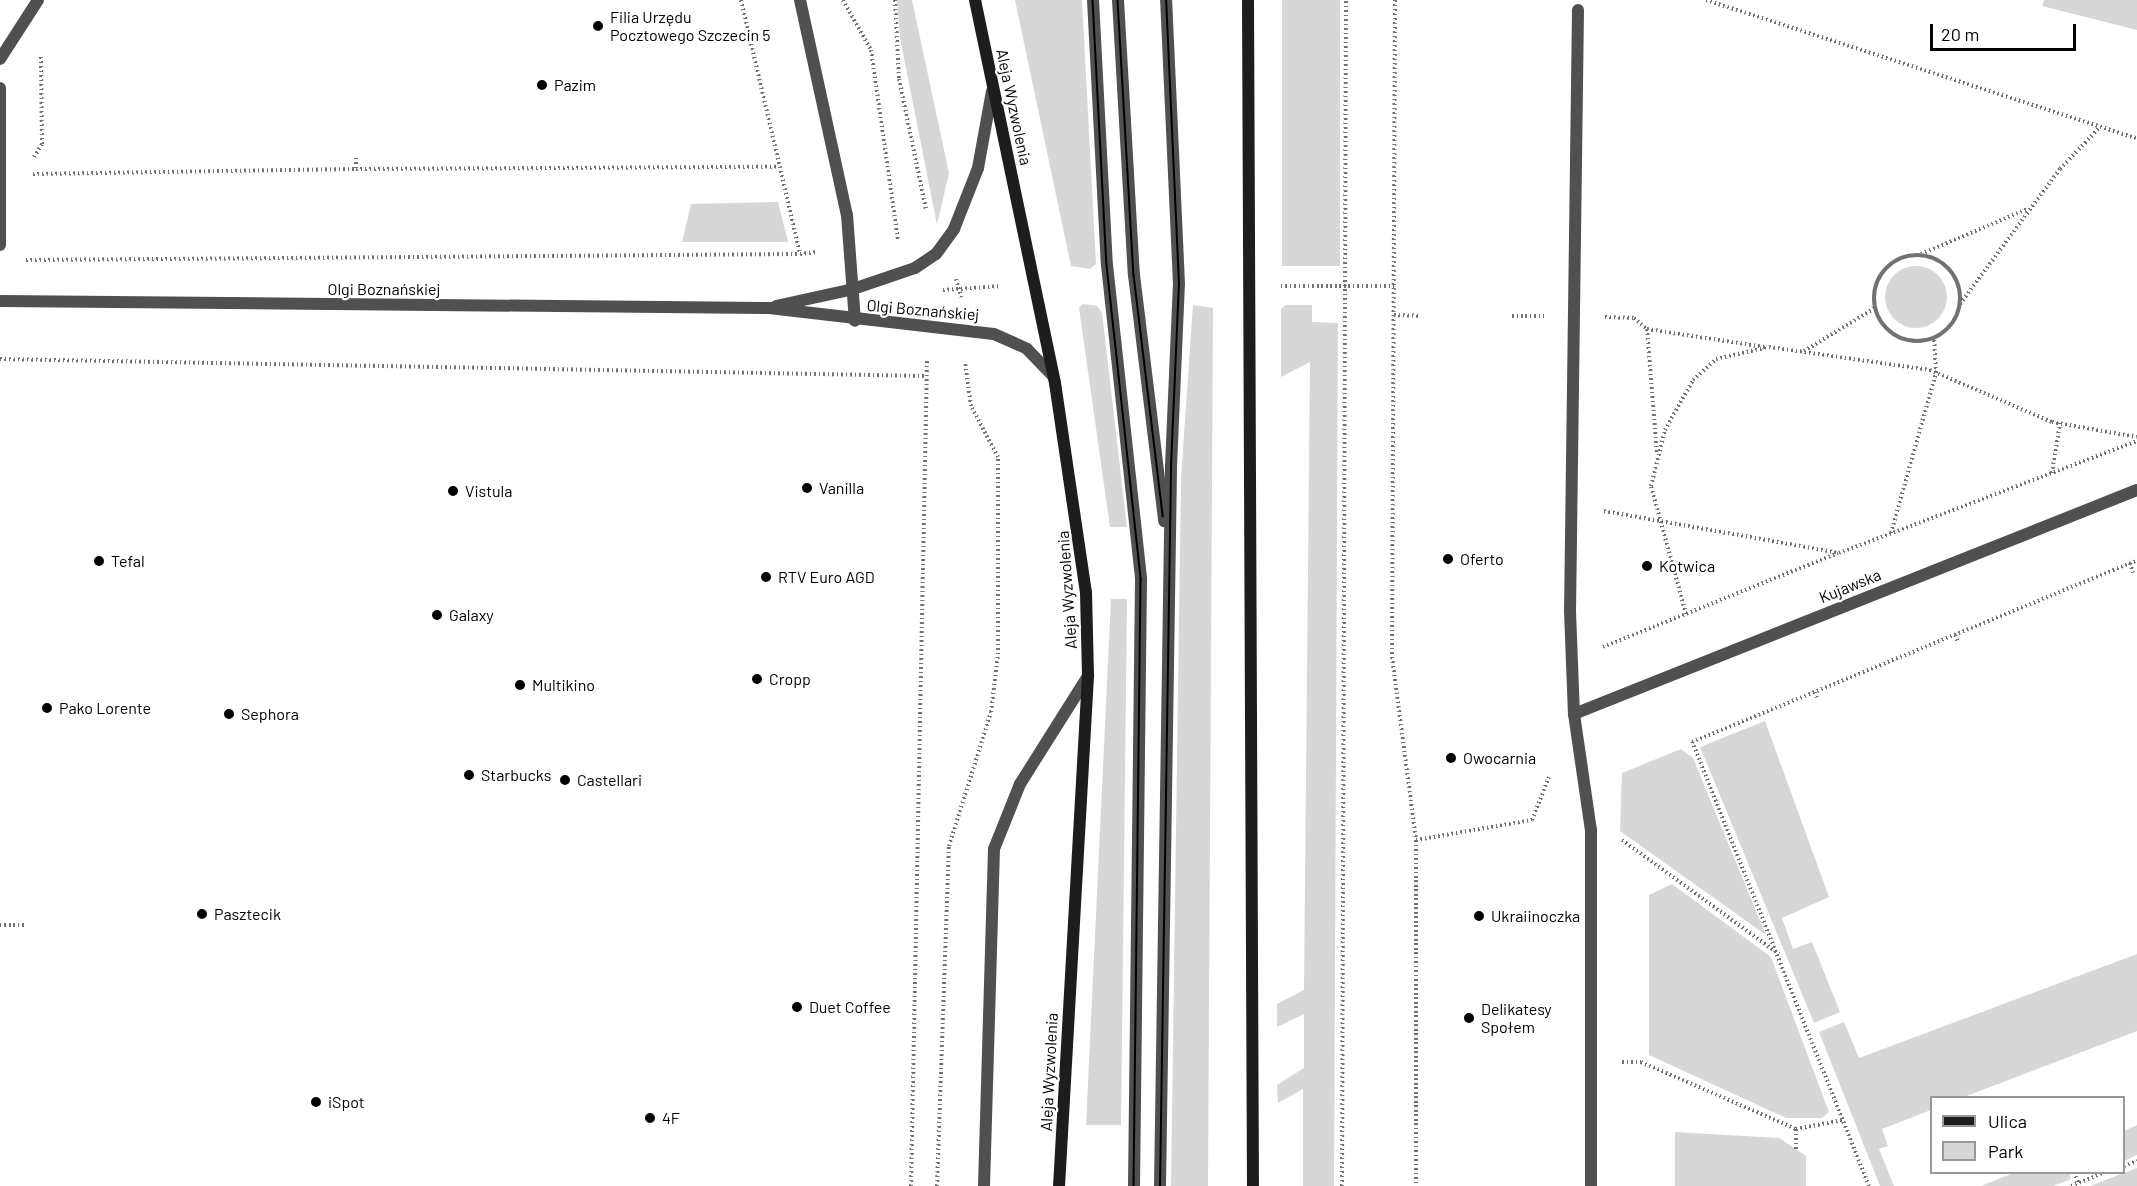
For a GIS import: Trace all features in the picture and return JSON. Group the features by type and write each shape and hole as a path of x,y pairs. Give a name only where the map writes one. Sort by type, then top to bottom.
{"street":[{"path":"0,59 38,0"},
{"path":"800,0 851,248 855,321"},
{"name":"Aleja Wyzwolenia","path":"975,0 1055,383 1081,546 1088,676 1059,1186"},
{"path":"1093,0 1107,264 1141,579 1134,1186"},
{"path":"1118,0 1131,249 1164,525 1169,609"},
{"path":"1160,1186 1169,609 1179,272 1166,0"},
{"path":"1248,0 1253,1186"},
{"path":"1578,10 1572,659 1574,714 1591,830 1591,1186"},
{"name":"Olgi Boznańskiej","path":"768,308 854,289 928,260 954,229 988,129 988,64"},
{"path":"0,88 0,245"},
{"name":"Olgi Boznańskiej","path":"0,301 768,308 855,321 994,334 1027,349 1045,364 1055,383"},
{"name":"Kujawska","path":"1574,714 2137,490"},
{"path":"984,1186 994,849 1020,784 1088,676"}],"path":[{"path":"741,0 776,167 800,255"},
{"path":"19,253 29,261 800,255 898,242 871,50 843,0"},
{"path":"895,0 898,79 928,218"},
{"path":"1342,1186 1346,0"},
{"path":"1395,0 1392,657 1416,840 1416,1186"},
{"path":"1706,0 2137,138"},
{"path":"41,48 42,144 24,174 356,169 776,167"},
{"path":"1959,304 2030,207 2100,127"},
{"path":"356,158 356,169"},
{"path":"1803,352 1875,308 1882,273 1905,256 1919,255 2030,207"},
{"path":"1875,308 1898,336 1934,337 1955,318 1959,304 1959,290 1946,266 1919,255"},
{"path":"955,273 962,306"},
{"path":"966,285 993,286"},
{"path":"1280,286 1394,286"},
{"path":"1394,315 1419,316"},
{"path":"1575,316 1634,318 1647,329 1936,373 2060,423 2137,436"},
{"path":"1647,329 1657,454 1651,486 1686,614"},
{"path":"1891,534 1936,373 1934,337"},
{"path":"1657,454 1693,380 1716,359 1769,347"},
{"path":"936,1186 949,846 991,712 998,654 998,457 970,406 965,357"},
{"path":"0,359 564,372 927,376 911,1186"},
{"path":"2052,473 2060,423"},
{"path":"1572,659 1839,553 2137,441"},
{"path":"1572,505 1839,553"},
{"path":"1869,1186 1779,954 1692,742 2137,560"},
{"path":"2130,563 2133,573"},
{"path":"1955,635 1958,642"},
{"path":"1815,692 1817,698"},
{"path":"1416,840 1533,820 1554,767"},
{"path":"1620,838 1779,954"},
{"path":"0,925 25,925"},
{"path":"1591,1062 1641,1062 1796,1129 1843,1120"},
{"path":"1796,1129 1796,1149"},
{"path":"2074,1174 2078,1183"},
{"path":"2070,1186 2103,1174"}],"green space":[{"path":"897,0 912,0 949,173 937,225 900,38"},
{"path":"1015,0 1082,0 1096,264 1090,269 1071,266"},
{"path":"1282,0 1340,0 1340,266 1282,266"},
{"path":"2044,0 2137,0 2137,30 2042,6"},
{"path":"778,202 788,242 682,242 691,204"},
{"path":"1916,266 1933,271 1938,275 1942,280 1947,297 1942,314 1938,319 1933,323 1916,328 1899,323 1894,319 1890,314 1885,297 1890,280 1894,275 1899,271"},
{"path":"1083,304 1097,306 1102,313 1127,527 1110,527 1079,308"},
{"path":"1193,305 1213,308 1208,1186 1171,1186 1181,478"},
{"path":"1286,305 1312,305 1312,322 1338,323 1334,1186 1303,1186 1303,1089 1278,1103 1277,1085 1304,1068 1304,1014 1277,1027 1277,1004 1304,990 1310,362 1281,377 1281,309"},
{"path":"1111,599 1127,599 1121,1125 1086,1125"},
{"path":"1765,721 1829,897 1782,918 1793,949 1812,942 1840,1012 1814,1023 1700,747"},
{"path":"1681,749 1693,758 1766,935 1620,831 1622,773"},
{"path":"1672,884 1771,957 1829,1112 1822,1118 1786,1118 1649,1055 1649,895"},
{"path":"2137,954 2137,1031 1967,1096 1930,1096 1930,1110 1882,1129 1888,1146 1879,1149 1894,1186 1880,1186 1819,1032 1844,1022 1859,1058"},
{"path":"2137,1125 2137,1155 2125,1161 2125,1131"},
{"path":"1675,1132 1779,1138 1806,1156 1806,1186 1675,1186"},
{"path":"2137,1168 2137,1186 2090,1186 2125,1174"},
{"path":"2011,1174 2069,1174 2071,1179 2053,1186 1981,1186"}],"tram line":[{"path":"1093,0 1107,265 1141,579 1134,1186"},
{"path":"1118,0 1134,275 1163,516"},
{"path":"1160,1186 1171,466 1179,284 1166,0"}],"place":[{"name":"Filia Urzędu Pocztowego Szczecin 5","path":"598,26"},
{"name":"Pazim","path":"542,85"},
{"name":"Vanilla","path":"807,488"},
{"name":"Vistula","path":"453,491"},
{"name":"Oferto","path":"1448,559"},
{"name":"Tefal","path":"99,561"},
{"name":"Kotwica","path":"1647,566"},
{"name":"RTV Euro AGD","path":"766,577"},
{"name":"Galaxy","path":"437,615"},
{"name":"Cropp","path":"757,679"},
{"name":"Multikino","path":"520,685"},
{"name":"Pako Lorente","path":"47,708"},
{"name":"Sephora","path":"229,714"},
{"name":"Owocarnia","path":"1451,758"},
{"name":"Starbucks","path":"469,775"},
{"name":"Castellari","path":"565,780"},
{"name":"Pasztecik","path":"202,914"},
{"name":"Ukraiinoczka","path":"1479,916"},
{"name":"Duet Coffee","path":"797,1007"},
{"name":"Delikatesy Społem","path":"1469,1018"},
{"name":"iSpot","path":"316,1102"},
{"name":"4F","path":"650,1118"}]}
